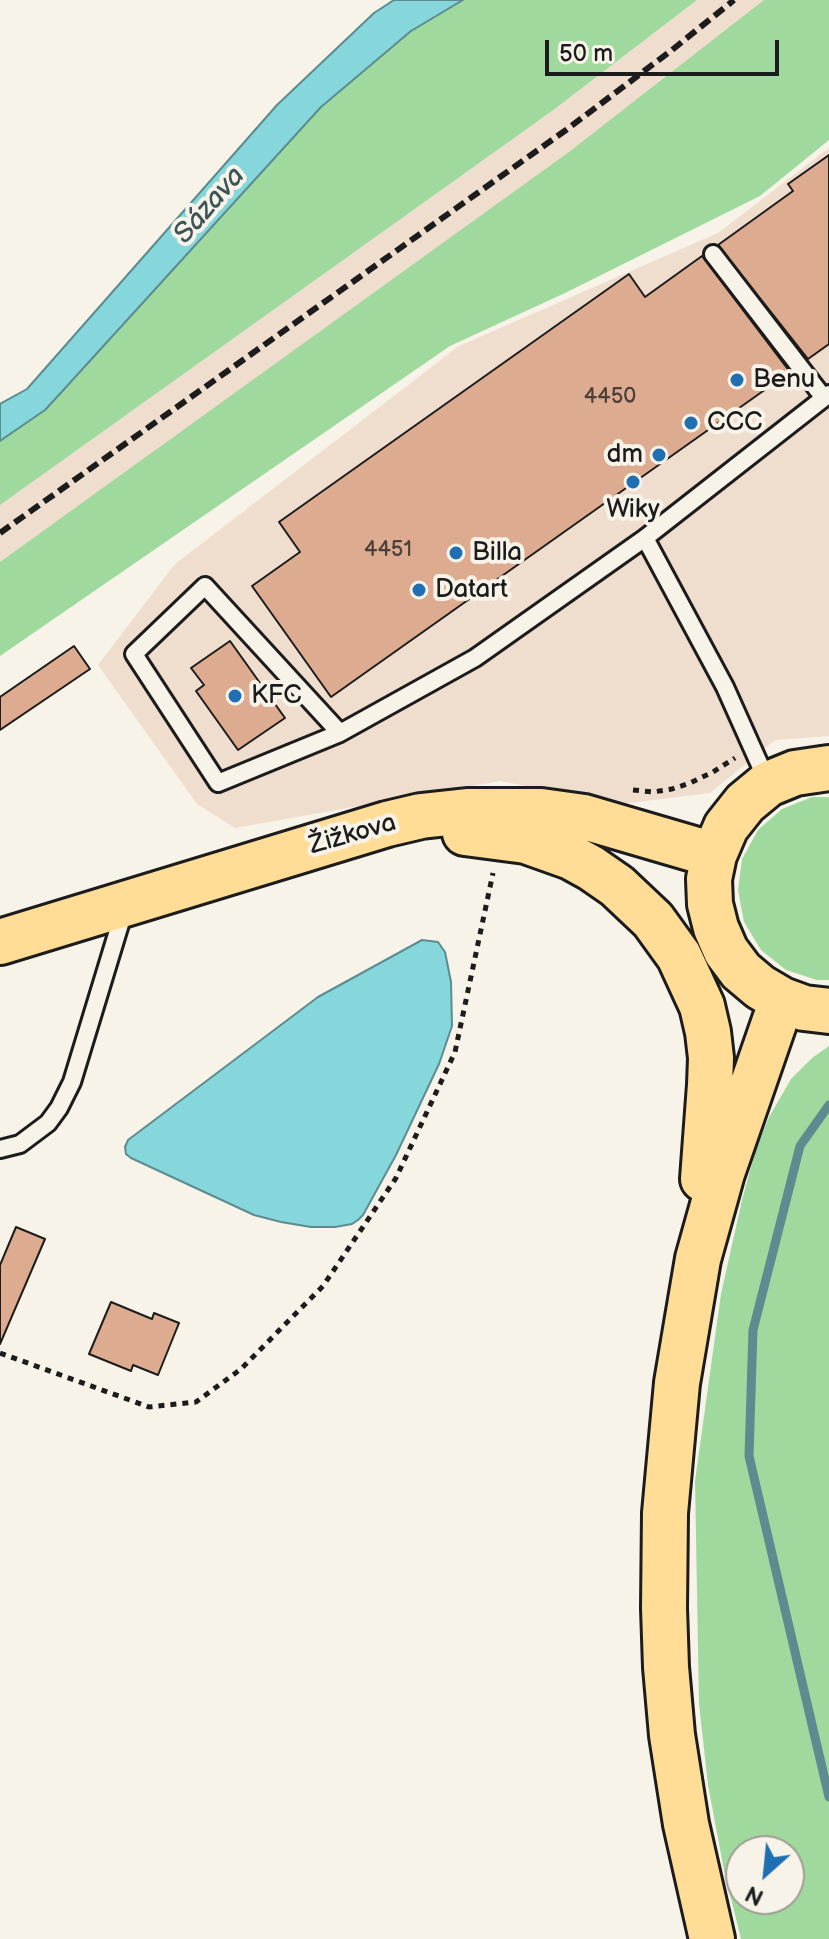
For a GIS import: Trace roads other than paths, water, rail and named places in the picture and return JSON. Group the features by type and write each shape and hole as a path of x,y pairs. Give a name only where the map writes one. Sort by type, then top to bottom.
{"main road":[{"path":"829,768 795,773 768,784 745,803 726,827 714,855 709,879 710,904 716,928 726,951 741,971 782,1000 804,1008 829,1011"},
{"name":"Žižkova","path":"0,942 421,816 467,811 541,811 584,817 714,855"},
{"path":"387,824 526,841 571,857 617,886 653,920 679,956 702,1006 711,1058 698,1259"},
{"path":"712,1939 686,1824 672,1735 664,1608 665,1513 682,1352 698,1259 722,1173 782,1000"}],"lane":[{"path":"340,733 205,586 134,654 218,783 340,733 475,658 645,538 826,396 713,254"},
{"path":"645,538 725,687 768,784"},
{"path":"0,1149 20,1144 48,1123 59,1108 72,1082 126,903"}],"water":[{"name":"Sázava","path":"394,0 463,0 411,31 321,107 45,410 0,441 0,404 27,389 277,105 374,13"},
{"path":"422,940 438,942 445,952 451,982 452,1026 439,1064 396,1155 358,1220 335,1227 311,1227 254,1215 126,1154 128,1140 318,997"}],"waterway":[{"path":"829,1105 800,1146 753,1330 749,1456 829,1797"}],"railway":[{"path":"0,533 566,130 734,0"}],"place":[{"name":"Benu","path":"737,380"},
{"name":"CCC","path":"691,423"},
{"name":"dm","path":"659,455"},
{"name":"Wiky","path":"633,482"},
{"name":"Billa","path":"456,553"},
{"name":"Datart","path":"419,590"},
{"name":"KFC","path":"235,696"}]}
